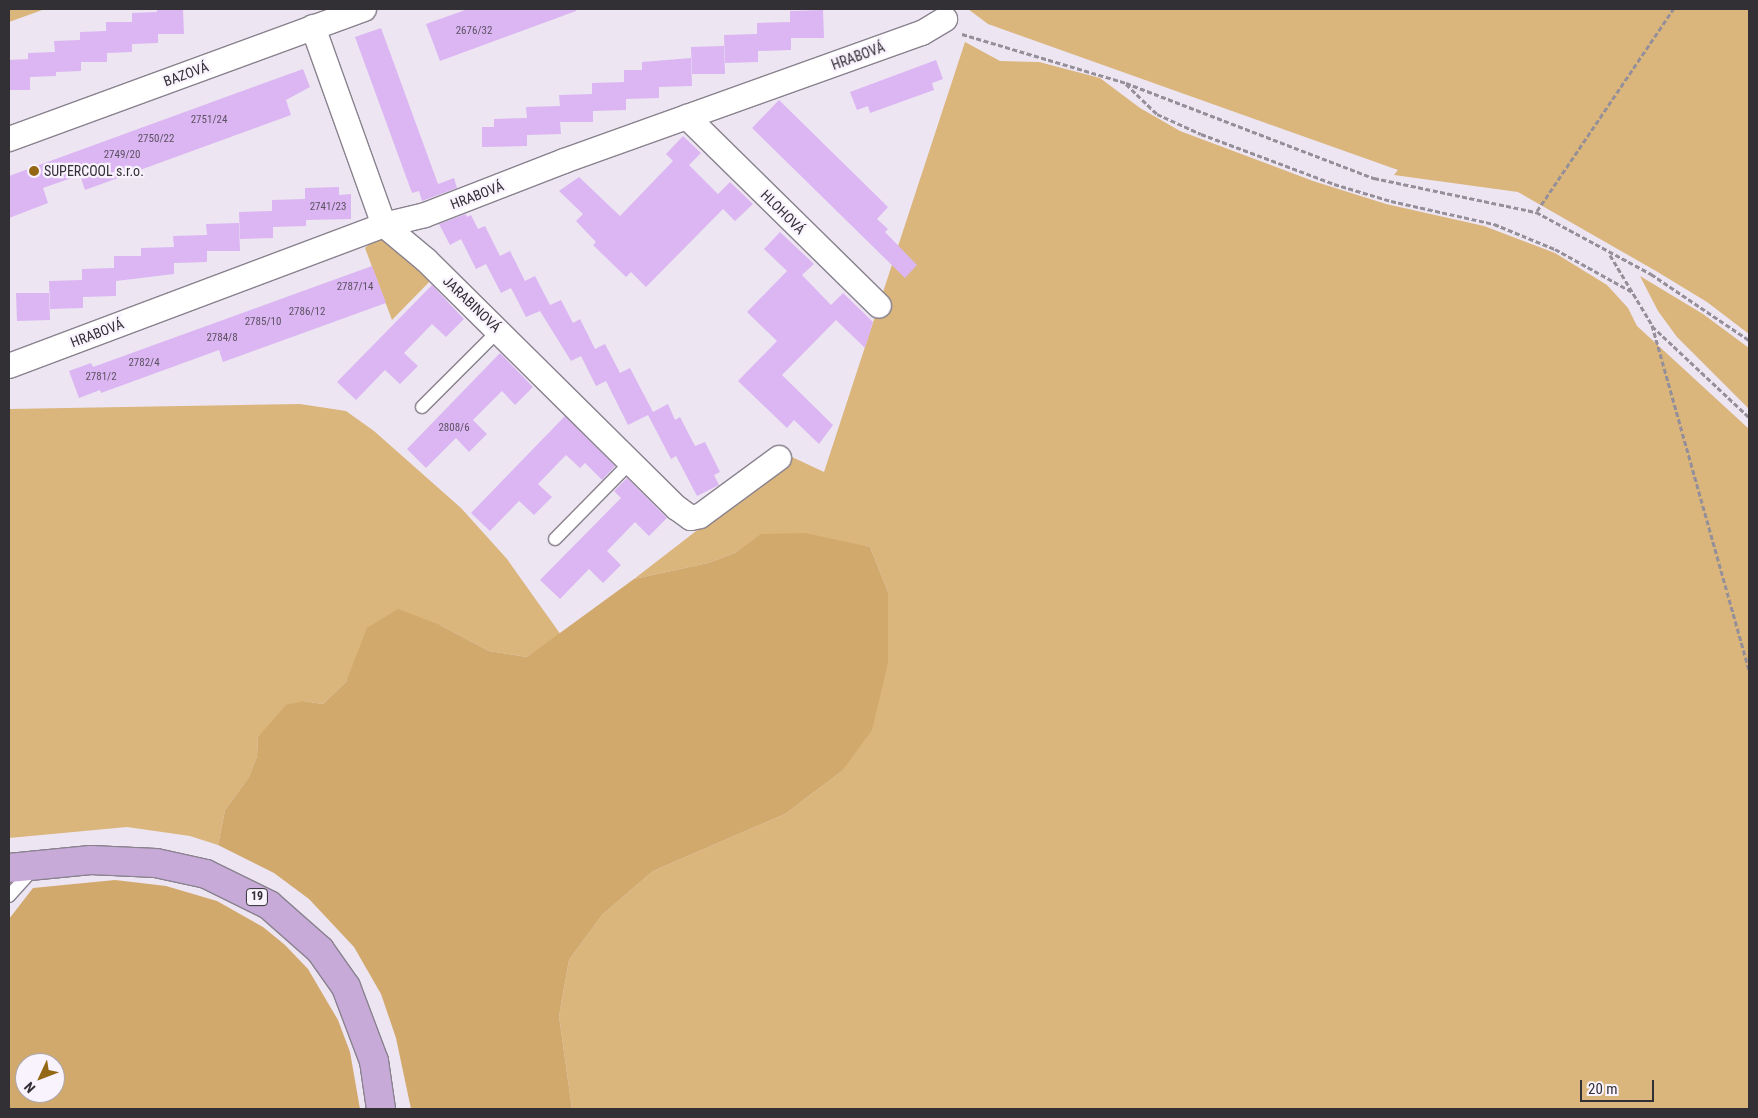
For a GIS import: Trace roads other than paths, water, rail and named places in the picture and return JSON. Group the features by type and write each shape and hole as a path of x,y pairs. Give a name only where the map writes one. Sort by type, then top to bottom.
{"main road":[{"name":"19","path":"9,868 39,863 124,860 182,867 226,881 269,905 320,950 346,987 374,1061 381,1109"}],"street":[{"name":"BAZOVÁ","path":"9,139 364,9"},
{"name":"HRABOVÁ","path":"9,366 384,224 424,215 687,117 922,33 941,14"},
{"path":"313,27 384,224"},
{"name":"HLOHOVÁ","path":"687,117 879,306"},
{"name":"JARABINOVÁ","path":"384,224 401,236 499,330 684,514 691,518 710,509 779,458"}],"lane":[{"path":"422,407 499,330"},
{"path":"555,539 631,462"},
{"path":"9,896 39,863"}],"place":[{"name":"SUPERCOOL s.r.o.","path":"34,171"}]}
